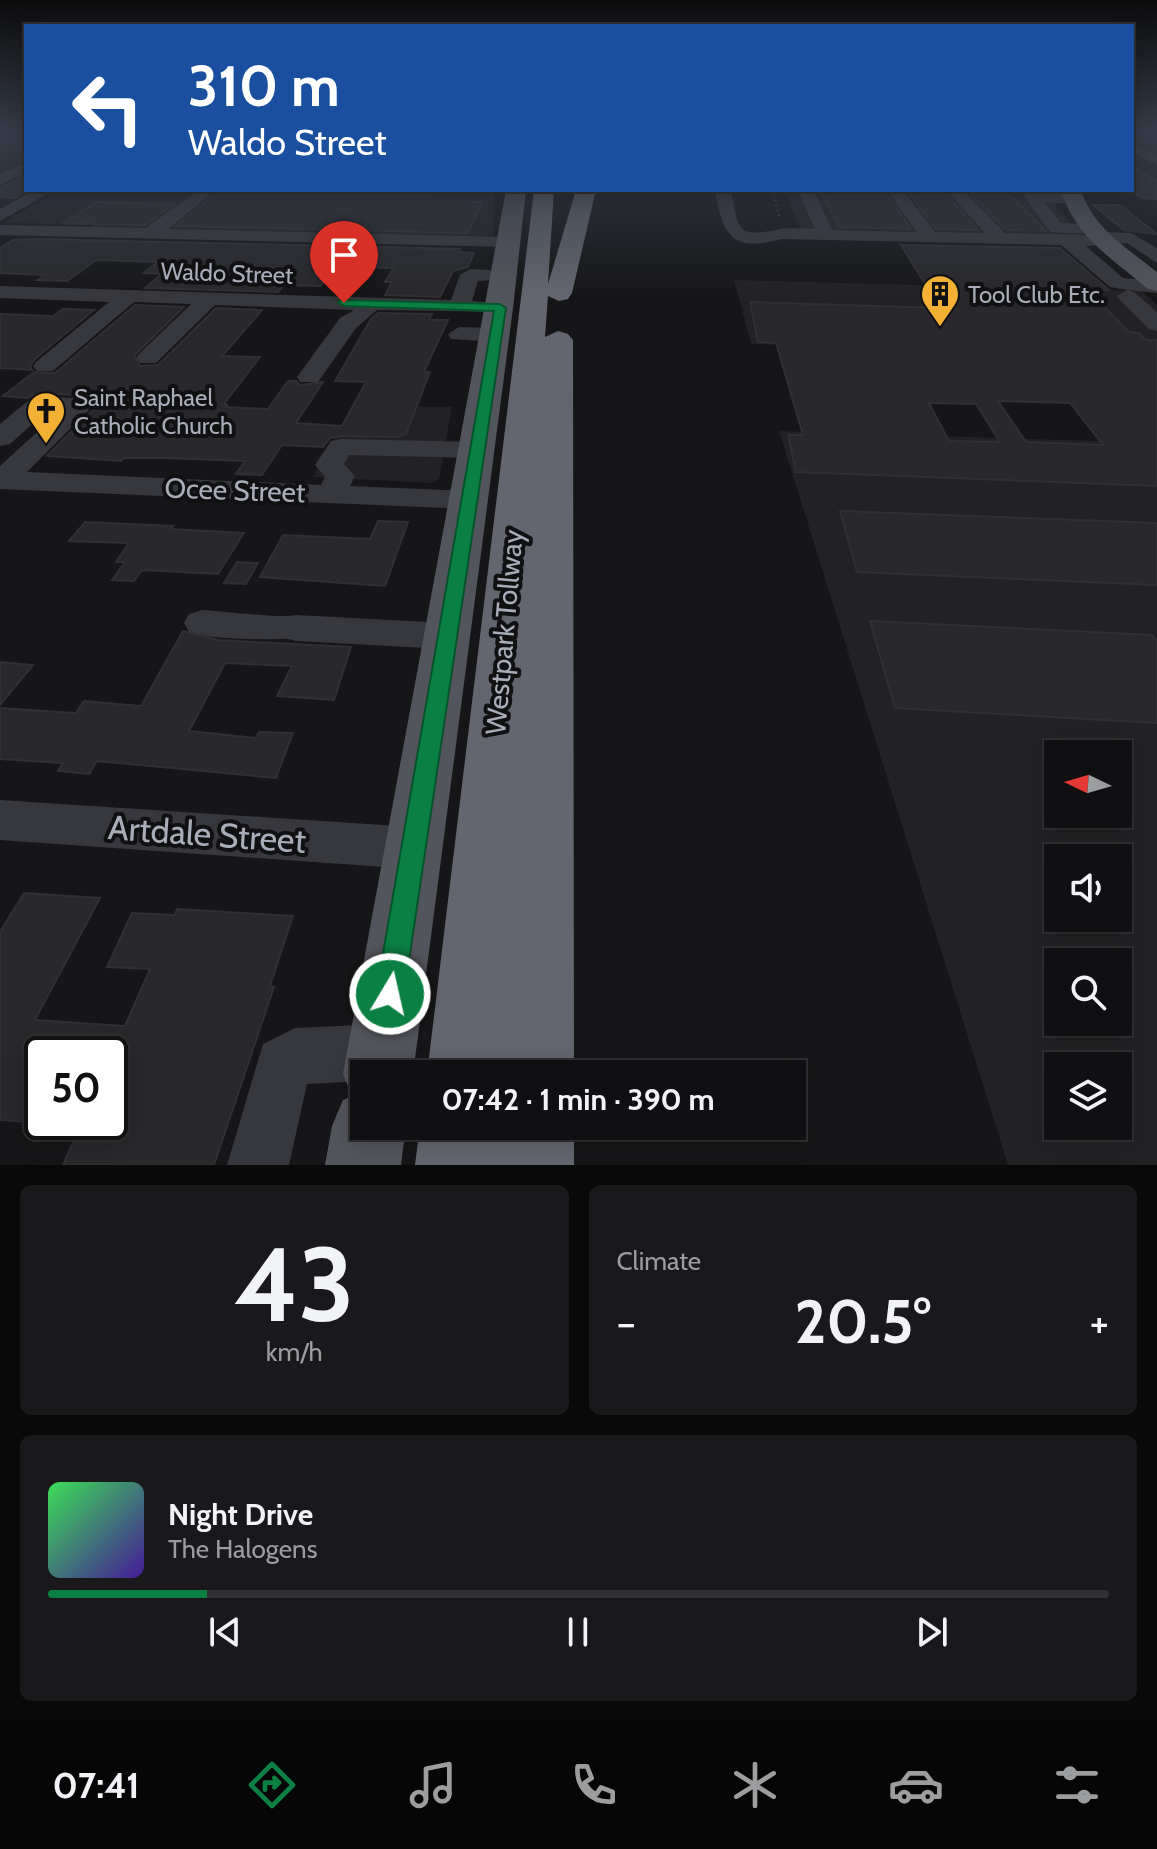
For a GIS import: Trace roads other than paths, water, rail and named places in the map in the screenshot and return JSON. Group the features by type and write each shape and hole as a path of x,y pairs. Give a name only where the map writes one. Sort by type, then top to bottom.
{"highway":[{"name":"Westpark Tollway","path":"465,1060 544,192"},
{"name":"Westpark Tollway","path":"537,1060 563,192"},
{"path":"559,293 585,192"},
{"path":"455,1165 458,1140"},
{"path":"534,1165 535,1140"}],"main road":[{"path":"379,1060 469,500 457,449 488,288 515,192"},
{"path":"1086,211 1157,286"},
{"path":"363,1165 367,1140"}],"street":[{"path":"0,216 43,192"},
{"path":"151,233 205,192"},
{"path":"723,192 732,228 754,241 781,234 1065,240 1117,283 1157,286"},
{"path":"807,192 826,235"},
{"path":"896,192 930,237"},
{"path":"956,192 1000,239"},
{"path":"0,199 30,199"},
{"path":"1065,240 1086,211 1157,257"},
{"path":"0,230 292,237 382,232 488,288"},
{"path":"278,250 292,237"},
{"path":"1131,238 1157,238"},
{"name":"Waldo Street","path":"0,292 371,304 488,288"},
{"path":"45,366 129,296"},
{"path":"1127,296 1157,324"},
{"path":"148,358 209,299"},
{"path":"309,377 348,323 371,304"},
{"path":"0,438 39,404 82,404 1,480"},
{"path":"336,485 355,472 421,474 457,449"},
{"name":"Ocee Street","path":"1,480 336,485 469,500"},
{"path":"202,623 447,636"},
{"name":"Artdale Street","path":"0,820 413,848"},
{"path":"258,1165 283,1064 295,1056 350,1061"}],"place":[{"name":"Tool Club Etc.","path":"940,328"},
{"name":"Saint Raphael Catholic Church","path":"46,445"}]}
